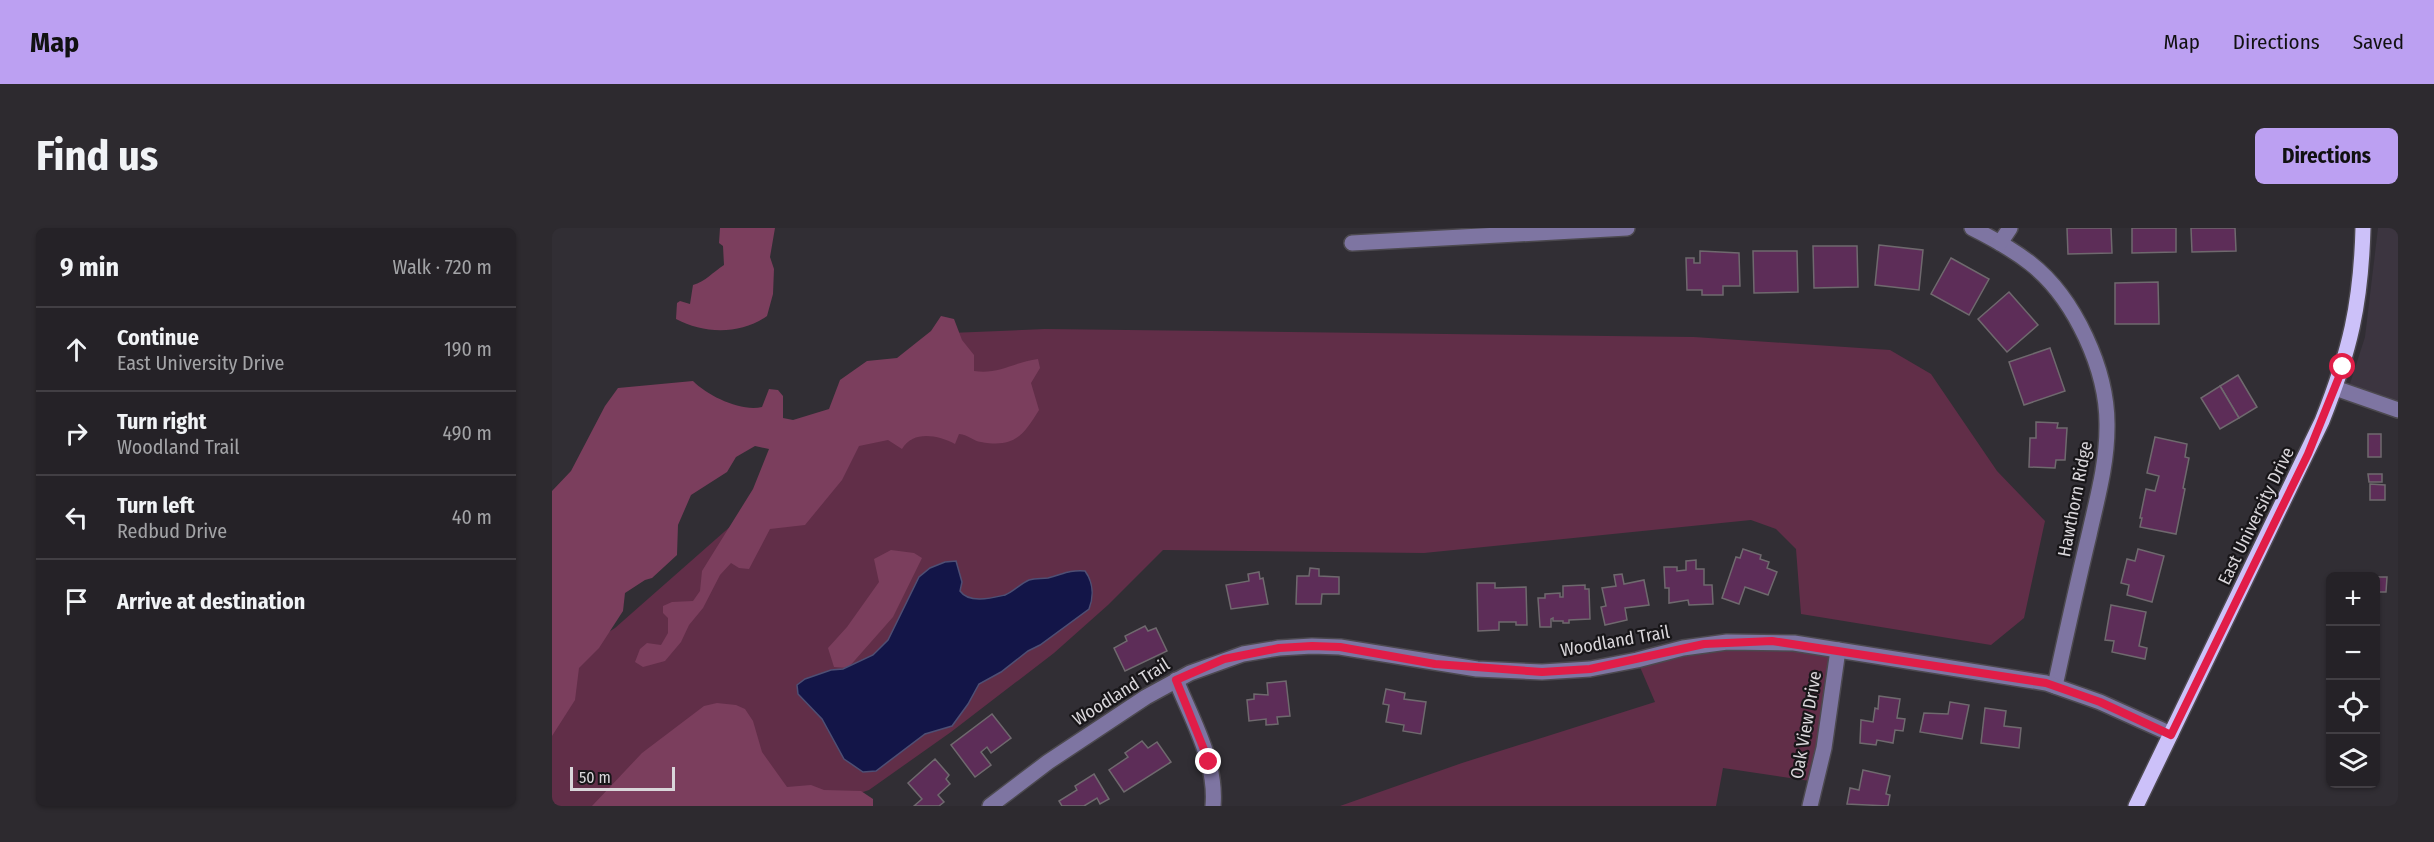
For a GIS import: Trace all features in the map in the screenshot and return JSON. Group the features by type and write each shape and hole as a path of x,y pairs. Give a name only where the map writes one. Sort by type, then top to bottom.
{"main road":[{"name":"East University Drive","path":"2136,806 2308,454 2335,388 2355,321 2362,272 2363,228"}],"street":[{"path":"1352,243 1627,228"},
{"name":"Hawthorn Ridge","path":"1972,228 2032,264 2052,284 2084,333 2101,379 2106,409 2105,464 2055,686"},
{"path":"2000,243 2010,228"},
{"path":"2335,388 2398,410"},
{"name":"Woodland Trail","path":"990,806 1048,762 1146,697 1176,680 1207,665 1243,654 1279,648 1312,646 1340,647 1466,668 1542,672 1590,669 1683,648 1727,642 1772,641 2055,686 2100,702 2171,735"},
{"name":"Oak View Drive","path":"1810,806 1824,748 1838,650"},
{"path":"1176,680 1209,762 1214,786 1213,806"}],"shaded area":[{"path":"720,228 775,228 770,257 774,269 773,294 767,316 745,327 710,330 676,319 677,303 680,301 690,304 693,285 724,265 723,246 719,243"},
{"path":"2378,228 2398,228 2398,410 2347,393 2365,337"},
{"path":"941,316 954,319 962,340 974,355 974,371 998,370 1038,359 1040,368 1031,383 1039,410 1028,427 1016,438 1002,443 978,441 959,434 955,444 941,438 926,436 913,439 902,449 888,440 859,446 842,480 805,525 770,529 749,569 739,568 731,563 720,575 703,608 689,625 681,642 665,661 643,667 635,662 640,649 647,643 661,645 668,633 668,618 663,613 663,606 672,602 693,601 700,591 702,571 753,489 769,449 755,446 736,457 727,472 691,495 678,525 677,555 652,578 625,593 623,611 599,648 579,668 575,700 552,736 552,491 571,471 605,406 618,388 693,381 725,402 754,408 762,407 769,389 778,390 783,396 783,418 793,420 829,409 840,380 867,361 897,358 931,331"},
{"path":"1045,329 1694,337 1890,350 1931,374 1997,471 2045,521 2024,618 1991,645 1801,614 1796,549 1776,529 1751,520 1424,553 1163,550 1108,605 1054,653 951,732 869,790 821,806 552,806 552,668 615,628 950,333"},
{"path":"891,550 914,553 922,558 893,617 848,668 834,667 828,648 847,627 879,582 874,559"},
{"path":"956,561 962,582 960,591 969,598 975,599 1005,595 1029,580 1085,571 1092,589 1089,609 1001,672 979,684 952,726 925,734 876,771 863,772 844,759 822,719 798,694 797,685 805,679 831,670 843,669 873,655 888,640 919,577 930,568 945,562"},
{"path":"1683,648 1838,650 1817,782 1723,768 1716,806 1340,806 1462,763 1655,702 1637,660"},
{"path":"717,703 736,705 745,709 753,721 762,752 787,787 811,785 824,790 861,791 873,799 873,806 592,806 642,753 704,706"}],"building":[{"path":"2067,228 2111,228 2112,253 2068,254"},
{"path":"2132,228 2176,228 2176,252 2132,253"},
{"path":"2191,228 2235,228 2236,251 2192,252"},
{"path":"1879,245 1923,250 1919,290 1875,285"},
{"path":"1813,246 1857,246 1858,287 1814,288"},
{"path":"1700,251 1739,253 1740,286 1723,286 1723,295 1702,295 1702,290 1687,290 1686,258 1694,258 1694,263 1700,263"},
{"path":"1753,251 1797,251 1798,292 1754,293"},
{"path":"1951,258 1989,279 1969,315 1931,294"},
{"path":"2158,282 2159,324 2115,324 2115,283"},
{"path":"2009,292 2038,325 2007,352 1978,319"},
{"path":"2050,348 2065,391 2024,405 2009,362"},
{"path":"2238,375 2257,407 2239,418 2220,386"},
{"path":"2220,386 2239,418 2220,429 2201,398"},
{"path":"2036,422 2058,423 2057,428 2067,428 2065,460 2056,460 2055,468 2029,467 2030,438 2036,438"},
{"path":"2368,434 2381,434 2381,457 2368,457"},
{"path":"2155,437 2187,444 2185,457 2189,458 2176,534 2140,527 2146,489 2155,491 2159,476 2147,473"},
{"path":"2368,474 2382,474 2382,482 2369,482"},
{"path":"2370,484 2385,485 2385,500 2370,500"},
{"path":"1743,549 1761,555 1760,559 1769,562 1767,568 1777,572 1768,595 1745,587 1739,604 1722,598 1736,557 1740,558"},
{"path":"2138,549 2164,556 2152,602 2127,595 2129,585 2121,583 2127,559 2135,561"},
{"path":"1696,560 1696,569 1704,569 1704,585 1712,585 1713,604 1689,605 1688,600 1669,603 1669,588 1665,588 1664,567 1677,567 1677,571 1686,570 1686,561"},
{"path":"1310,568 1319,569 1319,576 1339,577 1339,594 1322,594 1321,604 1296,604 1297,576 1309,576"},
{"path":"1259,572 1260,579 1263,578 1268,604 1231,609 1226,585 1249,581 1248,574"},
{"path":"1622,574 1624,584 1644,580 1649,605 1625,608 1627,620 1605,625 1601,607 1606,606 1602,588 1616,586 1614,575"},
{"path":"2380,577 2387,577 2386,592 2380,592"},
{"path":"1477,583 1495,583 1495,588 1526,587 1527,625 1516,625 1516,622 1499,622 1499,630 1478,631"},
{"path":"1585,585 1585,589 1589,589 1590,619 1569,620 1569,623 1563,623 1563,621 1553,621 1553,618 1551,627 1540,627 1538,598 1545,598 1545,594 1560,593 1560,597 1563,597 1563,586"},
{"path":"2111,605 2146,612 2139,646 2147,648 2145,659 2112,652 2114,641 2105,640"},
{"path":"1145,626 1148,631 1156,628 1167,651 1125,671 1114,648 1127,641 1125,636"},
{"path":"1286,681 1290,716 1277,717 1278,724 1266,725 1266,719 1249,721 1247,700 1254,699 1254,694 1268,695 1267,683"},
{"path":"1386,689 1405,693 1404,699 1426,702 1421,734 1403,731 1404,725 1386,722 1389,705 1383,704"},
{"path":"1879,696 1900,699 1897,718 1905,719 1903,731 1895,730 1893,743 1877,740 1876,745 1860,743 1861,720 1873,722 1875,708 1878,709"},
{"path":"1950,702 1969,705 1962,739 1920,732 1924,713 1948,714"},
{"path":"1985,708 2006,711 2004,726 2021,728 2019,748 1981,743"},
{"path":"992,714 1011,738 991,753 987,747 981,752 991,765 975,777 951,745"},
{"path":"1142,741 1148,748 1157,742 1171,762 1124,792 1109,770 1128,757 1125,753"},
{"path":"935,759 949,775 946,779 950,784 938,795 944,802 939,806 914,806 922,799 908,783"},
{"path":"1863,770 1890,776 1886,794 1890,795 1888,806 1847,804 1850,788 1859,790"},
{"path":"1094,774 1109,799 1100,804 1097,798 1084,806 1062,806 1059,801 1077,790 1075,786"}],"route":[{"path":"1209,762 1176,680 1207,665 1243,654 1261,650 1312,646 1340,647 1476,669 1542,672 1590,669 1704,644 1749,640 1794,643 2046,683 2100,702 2171,735 2308,454 2343,367"}]}
